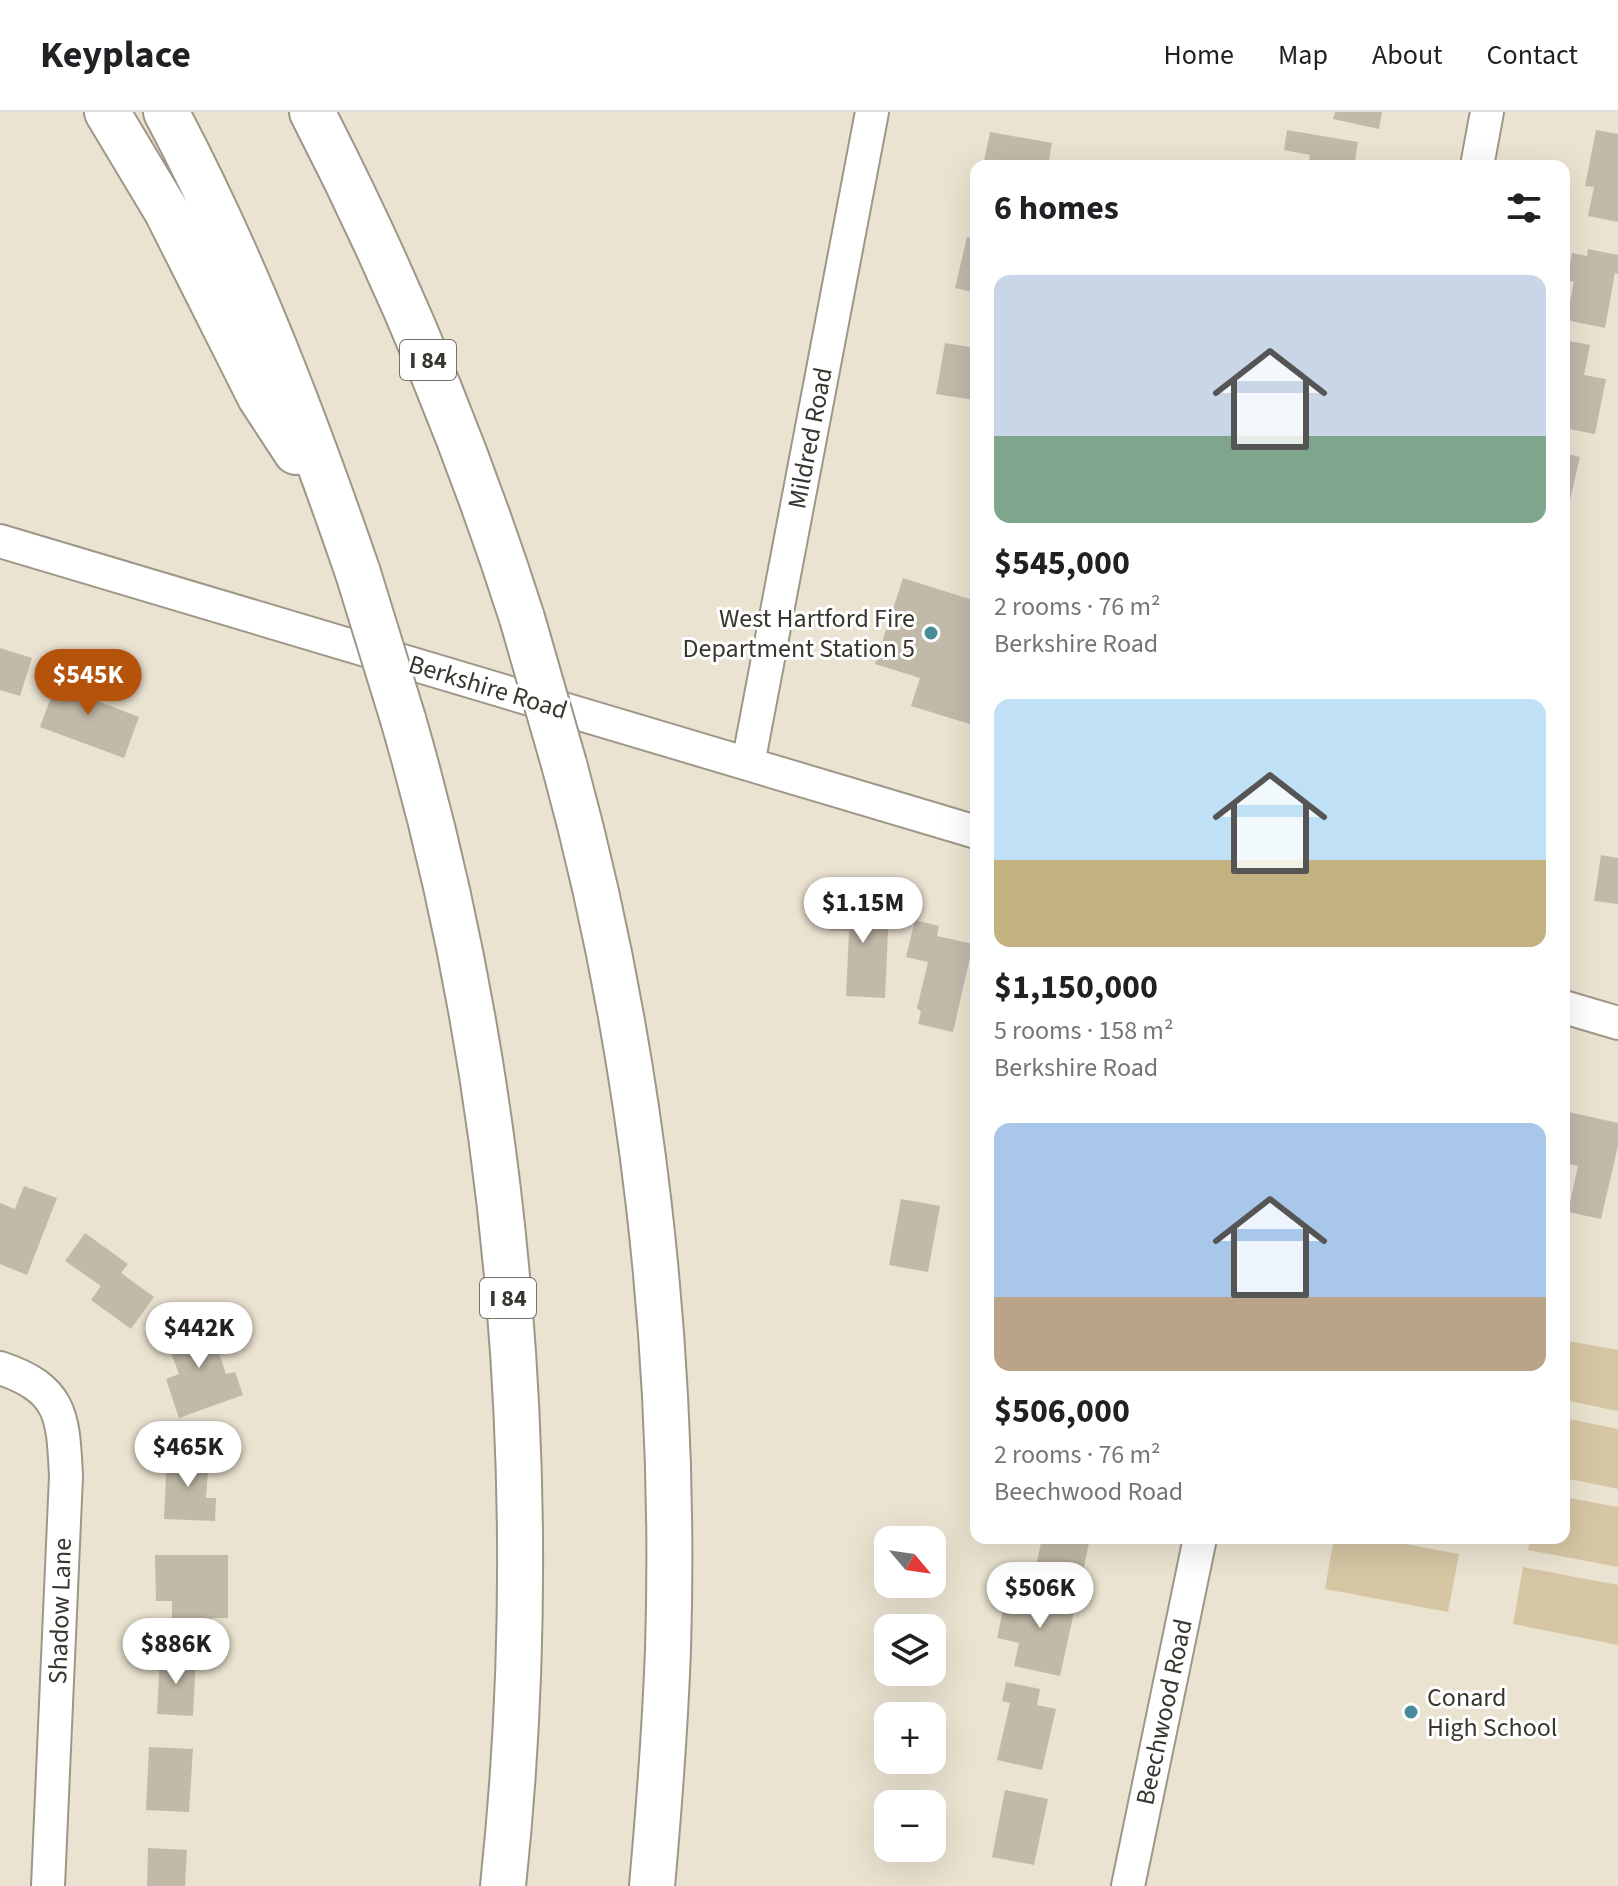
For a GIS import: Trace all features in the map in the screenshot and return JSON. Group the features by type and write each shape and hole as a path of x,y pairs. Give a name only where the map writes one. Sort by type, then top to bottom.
{"highway":[{"path":"107,112 167,212 260,397 294,450 334,502"},
{"name":"I 84","path":"166,112 204,187 273,345 334,502 403,719 432,827 464,978 491,1152 509,1309 519,1456 519,1619 512,1781 503,1886"},
{"name":"I 84","path":"312,112 383,256 429,361 486,512 522,618 564,764 601,913 622,1018 638,1122 658,1325 667,1478 668,1620 664,1731 652,1886"}],"street":[{"name":"Mildred Road","path":"748,764 872,112"},
{"path":"1478,160 1487,112"},
{"name":"Berkshire Road","path":"0,541 970,830"},
{"path":"1570,1009 1618,1023"},
{"name":"Shadow Lane","path":"0,1368 26,1378 42,1389 58,1410 64,1430 66,1476 48,1886"},
{"name":"Beechwood Road","path":"1128,1886 1199,1544"}],"shaded area":[{"path":"1570,1341 1618,1350 1618,1411 1570,1401"},
{"path":"1570,1419 1618,1429 1618,1489 1570,1479"},
{"path":"1570,1498 1618,1507 1618,1567 1528,1550 1530,1544 1570,1544"},
{"path":"1333,1544 1405,1544 1459,1554 1448,1612 1325,1589"},
{"path":"1523,1567 1618,1585 1618,1645 1513,1624"}],"building":[{"path":"1335,112 1382,112 1379,129 1333,119"},
{"path":"1287,130 1358,142 1355,160 1309,160 1310,155 1284,150"},
{"path":"1596,130 1618,134 1618,222 1588,216 1594,187 1585,186"},
{"path":"990,132 1052,143 1049,160 984,160"},
{"path":"967,237 970,238 970,292 955,288"},
{"path":"1588,249 1618,255 1618,274 1615,273 1605,328 1570,321 1574,282 1570,281 1572,253 1587,256"},
{"path":"1570,341 1590,345 1584,375 1606,379 1595,434 1570,429"},
{"path":"945,343 970,347 970,399 936,394"},
{"path":"1570,454 1580,457 1570,500"},
{"name":"West Hartford Fire Department Station 5","path":"903,578 970,599 970,724 911,706 920,678 875,664"},
{"path":"0,648 32,658 20,696 0,690"},
{"path":"61,670 93,682 87,697 139,717 124,758 40,727"},
{"path":"1601,855 1618,858 1618,904 1594,901"},
{"path":"830,897 869,899 869,908 889,909 885,998 846,996 849,931 829,930"},
{"path":"915,920 939,926 937,936 970,943 970,957 953,1032 918,1024 921,1012 917,1008 928,962 906,957"},
{"path":"1570,1112 1618,1123 1618,1146 1601,1219 1570,1212 1578,1166 1570,1164"},
{"path":"24,1186 57,1198 27,1275 0,1264 0,1203 15,1209"},
{"path":"901,1199 940,1206 928,1272 889,1265"},
{"path":"85,1233 128,1264 121,1273 154,1297 131,1329 91,1300 101,1286 65,1261"},
{"path":"207,1318 226,1374 235,1372 243,1395 179,1418 166,1379 179,1374 164,1333"},
{"path":"167,1455 209,1457 206,1498 216,1498 215,1521 164,1519"},
{"path":"1041,1544 1089,1544 1081,1581 1035,1571"},
{"path":"155,1555 228,1555 228,1618 212,1618 213,1626 172,1626 172,1601 156,1601"},
{"path":"1023,1587 1077,1598 1060,1676 1014,1666 1019,1643 997,1638 1003,1610 1018,1612"},
{"path":"160,1655 196,1657 193,1716 157,1714"},
{"path":"1006,1682 1040,1689 1037,1705 1056,1709 1042,1770 997,1760 1010,1703 1002,1701"},
{"path":"149,1747 193,1749 189,1812 146,1810"},
{"path":"1005,1790 1048,1799 1034,1865 992,1857"},
{"path":"148,1848 187,1850 185,1886 147,1886"}],"place":[{"name":"West Hartford Fire Department Station 5","path":"931,633"},
{"name":"Conard High School","path":"1411,1712"}]}
